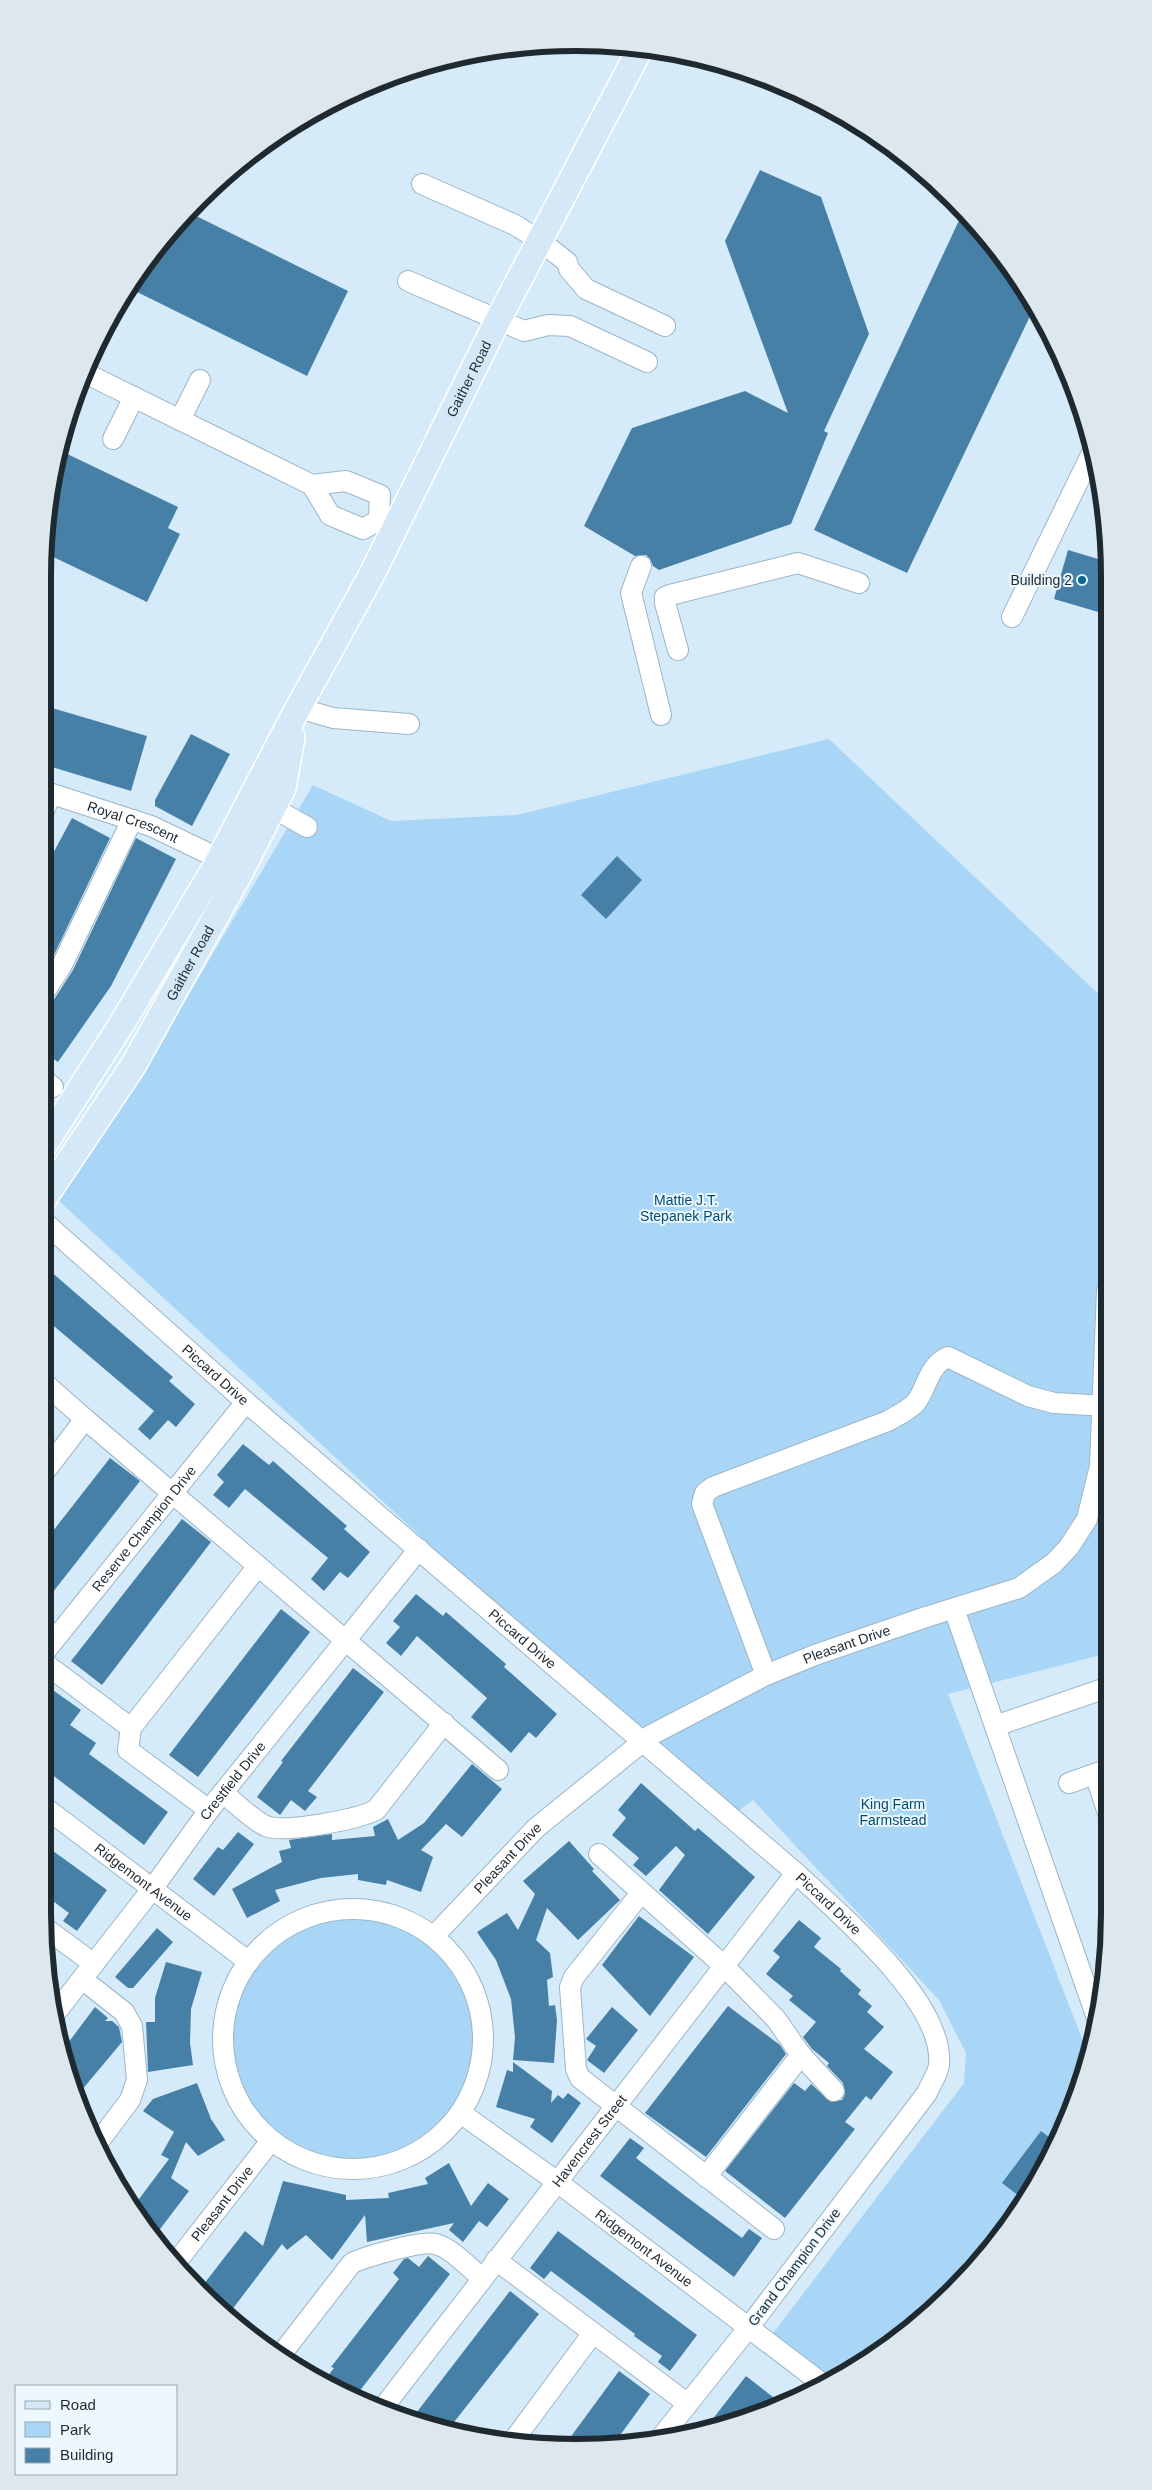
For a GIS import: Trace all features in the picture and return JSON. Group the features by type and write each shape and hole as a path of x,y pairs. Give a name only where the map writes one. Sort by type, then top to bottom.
{"main road":[{"name":"Gaither Road","path":"51,1133 121,1026 220,859 298,708 387,524 498,320 637,55"},
{"name":"Gaither Road","path":"51,1187 133,1066 240,872 283,788 298,708"}],"street":[{"path":"422,184 515,225 539,240 567,262 569,269 586,289 664,326"},
{"path":"408,281 524,331 548,325 570,326 647,362"},
{"path":"91,376 312,485 330,515 363,529 387,524 380,495 346,481 312,485"},
{"path":"180,420 200,380"},
{"path":"113,439 134,398"},
{"path":"1012,617 1088,461"},
{"path":"678,650 664,604 665,597 798,563 859,582"},
{"path":"641,566 631,593 661,715"},
{"path":"298,708 333,718 409,724"},
{"name":"Royal Crescent","path":"51,794 132,820 220,859"},
{"path":"270,813 284,814 307,827"},
{"path":"51,981 62,966 132,820"},
{"name":"Piccard Drive","path":"51,1229 246,1402 796,1873 872,1945 912,1993 936,2040 939,2066 927,2093"},
{"path":"766,1675 702,1504 705,1493 713,1487 888,1421 906,1411 916,1401 936,1364 948,1357 1028,1396 1054,1403 1101,1406"},
{"path":"51,1390 498,1770"},
{"name":"Reserve Champion Drive","path":"51,1643 246,1402"},
{"path":"51,1462 85,1418"},
{"name":"Pleasant Drive","path":"435,1935 536,1828 642,1742 766,1675 824,1652 1019,1588 1054,1563 1069,1547 1087,1519 1100,1466 1101,1454"},
{"name":"Crestfield Drive","path":"60,2006 153,1888 209,1810 419,1549"},
{"path":"209,1810 128,1750 131,1728 258,1566"},
{"path":"954,1608 1093,2005"},
{"path":"51,1669 131,1728"},
{"path":"995,1726 1101,1690"},
{"path":"223,1793 266,1826 282,1830 363,1817 376,1810 444,1723"},
{"path":"1068,1783 1101,1772"},
{"name":"Ridgemont Avenue","path":"51,1813 245,1958"},
{"path":"599,1854 724,1966 776,2019 801,2055 834,2091"},
{"name":"Havencrest Street","path":"386,2403 556,2181 796,1873"},
{"path":"641,1893 574,1977 570,1987 576,2069 580,2078 774,2229"},
{"path":"346,1909 371,1910 397,1916 421,1926 435,1935 454,1957 470,1983 478,2004 483,2032 477,2077 462,2114 428,2146 388,2165 364,2169 332,2167 305,2160 270,2142 245,2112 231,2084 223,2057 222,2031 226,2004 245,1958 287,1926 310,1915 346,1909"},
{"path":"52,1934 124,2012 132,2026 137,2080 130,2100 101,2138"},
{"path":"706,2177 801,2055"},
{"name":"Grand Champion Drive","path":"666,2431 749,2327 927,2093"},
{"name":"Ridgemont Avenue","path":"462,2114 556,2181 817,2380"},
{"name":"Pleasant Drive","path":"179,2258 270,2142"},
{"path":"284,2350 352,2263 367,2255 433,2243 447,2249 482,2278"},
{"path":"496,2260 688,2404"},
{"path":"517,2435 593,2333"}],"green space":[{"name":"Mattie J.T. Stepanek Park","path":"829,739 1101,996 1101,1655 948,1694 1084,2044 1073,2083 1047,2146 1012,2206 971,2260 922,2309 868,2350 822,2377 767,2341 964,2083 966,2053 939,2000 753,1800 733,1815 640,1740 59,1201 132,1090 313,785 391,821 517,815"},
{"path":"352,1917 387,1922 399,1927 420,1938 438,1953 453,1971 464,1992 469,2004 474,2039 469,2074 464,2086 453,2107 438,2125 420,2140 399,2151 387,2156 352,2161 317,2156 305,2151 284,2140 266,2125 251,2107 240,2086 235,2074 230,2039 235,2004 240,1992 251,1971 266,1953 284,1938 305,1927 317,1922"}],"building":[{"path":"760,170 821,197 869,334 824,431 828,433 791,524 659,570 653,566 646,555 635,556 584,526 632,428 745,391 788,413 725,241"},
{"path":"195,215 348,291 307,376 136,291 181,230"},
{"path":"960,218 1012,284 1031,315 907,573 814,530"},
{"path":"66,453 178,507 168,528 180,534 147,602 52,556 56,508"},
{"name":"Building 2","path":"1068,550 1101,560 1101,613 1054,599"},
{"path":"51,708 147,736 131,791 51,767"},
{"path":"191,734 230,754 192,826 155,806 155,800"},
{"path":"72,818 110,838 51,960 51,857"},
{"path":"136,838 176,859 111,986 58,1062 51,1057 51,1002 73,970"},
{"path":"617,856 642,880 606,919 581,895"},
{"path":"51,1272 173,1377 169,1381 195,1404 176,1427 168,1420 150,1440 138,1429 154,1411 51,1324"},
{"path":"243,1444 269,1465 273,1461 347,1526 344,1529 370,1552 348,1578 340,1572 324,1591 311,1579 328,1558 245,1489 229,1508 213,1495 224,1482 217,1475"},
{"path":"110,1458 140,1481 51,1595 51,1533"},
{"path":"182,1519 211,1542 102,1685 71,1661"},
{"path":"416,1594 443,1616 446,1612 506,1664 504,1667 557,1714 536,1738 529,1732 511,1753 471,1717 487,1698 417,1636 401,1656 386,1643 400,1627 393,1621"},
{"path":"281,1609 310,1632 198,1777 169,1755"},
{"path":"353,1668 384,1692 308,1791 317,1797 305,1811 291,1800 280,1815 257,1797 283,1762 281,1761"},
{"path":"51,1689 81,1710 70,1725 96,1743 89,1754 168,1812 144,1845 51,1774"},
{"path":"472,1764 502,1789 462,1837 446,1824 421,1850 433,1857 421,1892 387,1880 386,1885 358,1880 358,1874 321,1878 275,1890 280,1901 247,1918 232,1889 282,1862 279,1851 291,1848 289,1840 332,1834 332,1840 375,1836 373,1827 388,1819 398,1840 424,1823"},
{"path":"641,1783 695,1831 698,1828 755,1877 708,1934 659,1890 685,1855 676,1846 646,1876 633,1865 639,1858 612,1835 626,1818 618,1810"},
{"path":"238,1832 254,1844 214,1896 193,1879 218,1847 223,1850"},
{"path":"569,1841 594,1869 592,1871 620,1900 578,1940 547,1908 536,1940 550,1953 553,1977 547,1980 549,2006 555,2005 557,2020 554,2063 513,2060 515,2037 511,1999 496,1960 477,1932 507,1913 518,1930 535,1894 523,1881"},
{"path":"51,1850 107,1890 77,1931 63,1921 69,1913 51,1900"},
{"path":"639,1916 694,1957 650,2016 602,1965"},
{"path":"799,1920 821,1938 814,1947 841,1969 840,1971 861,1990 858,1994 872,2006 867,2012 884,2027 864,2049 893,2072 871,2100 866,2096 845,2122 855,2129 785,2218 725,2171 794,2083 805,2091 811,2084 831,2102 842,2100 845,2094 843,2083 827,2066 829,2063 812,2049 803,2037 816,2022 789,2000 793,1996 766,1974 780,1957 773,1951"},
{"path":"157,1928 173,1942 133,1988 128,1988 115,1977"},
{"path":"166,1962 202,1972 191,2009 190,2043 193,2065 148,2072 146,2022 155,2022 155,1998"},
{"path":"728,2006 780,2045 786,2054 706,2157 645,2113"},
{"path":"95,2007 108,2018 105,2021 112,2021 119,2027 122,2042 82,2090 68,2044"},
{"path":"612,2007 638,2030 604,2073 587,2060 596,2046 586,2039"},
{"path":"513,2062 552,2091 551,2103 558,2095 563,2099 568,2093 581,2103 552,2143 530,2127 535,2119 496,2107 507,2070 513,2072"},
{"path":"197,2083 211,2119 225,2140 198,2156 186,2142 171,2178 189,2191 159,2231 137,2201 169,2159 161,2155 174,2132 143,2111 153,2099"},
{"path":"1041,2131 1051,2138 1018,2196 1002,2183"},
{"path":"630,2138 644,2148 636,2158 688,2198 742,2238 749,2229 762,2238 734,2277 600,2176"},
{"path":"449,2163 471,2206 488,2183 509,2199 487,2227 479,2221 463,2242 449,2230 454,2223 367,2242 365,2215 332,2260 306,2235 287,2250 282,2244 232,2310 204,2284 245,2231 263,2246 283,2181 346,2195 346,2200 389,2198 388,2193 428,2184 425,2178"},
{"path":"558,2231 697,2335 670,2371 658,2362 662,2356 551,2271 544,2279 530,2268"},
{"path":"428,2256 450,2274 359,2392 328,2376 334,2368 331,2367 399,2279 393,2273 404,2259 408,2258 419,2267"},
{"path":"510,2291 539,2314 453,2424 416,2414"},
{"path":"619,2371 650,2394 619,2437 569,2439"},
{"path":"746,2376 773,2397 769,2402 711,2421"}],"place":[{"name":"Building 2","path":"1082,580"}],"park label":[{"name":"King Farm Farmstead","path":"893,1812"}]}
